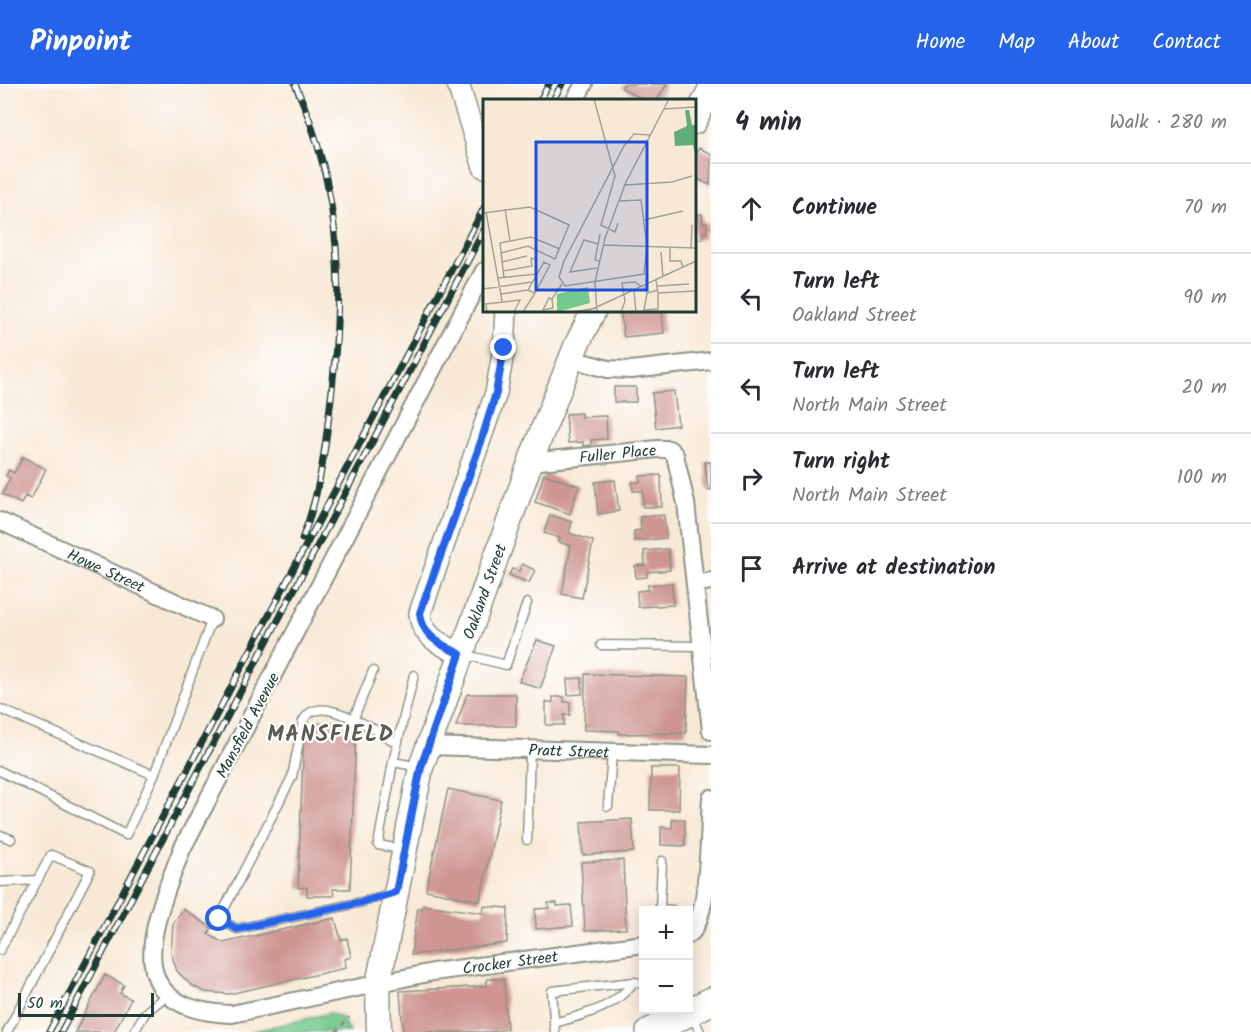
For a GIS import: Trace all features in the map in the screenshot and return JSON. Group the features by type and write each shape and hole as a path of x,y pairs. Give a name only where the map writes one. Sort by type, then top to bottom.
{"main road":[{"path":"696,118 711,88"},
{"name":"Oakland Street","path":"380,1032 378,985 424,757 460,654 500,552 530,462 571,359 593,312"},
{"path":"650,1032 691,1014"}],"street":[{"path":"458,84 483,164"},
{"path":"576,99 584,84"},
{"name":"Mansfield Avenue","path":"378,985 232,1014 208,1013 188,1008 168,994 155,976 151,953 152,935 182,849 482,276"},
{"path":"460,654 431,637 422,625 420,613 496,393 504,348 506,312"},
{"path":"571,359 608,369 631,370 711,361"},
{"name":"Fuller Place","path":"530,462 650,449 672,452 677,458 703,583 702,646 711,732"},
{"name":"Howe Street","path":"0,521 212,619"},
{"name":"Pratt Street","path":"424,757 530,750 711,755"},
{"path":"693,934 695,933 696,913 709,856 711,798"},
{"name":"Crocker Street","path":"378,985 465,967 639,945"}],"lane":[{"path":"460,654 506,665 527,603"},
{"path":"0,771 126,835 154,775 212,619"},
{"path":"602,645 702,646"},
{"path":"353,720 373,671"},
{"path":"404,850 378,845 397,743 414,675"},
{"path":"0,709 154,775"},
{"path":"396,892 362,902 237,929 219,919 292,777 303,721 308,714 321,709 353,720 397,743"},
{"path":"527,840 530,750"},
{"path":"608,806 612,753"},
{"path":"393,762 424,757"},
{"path":"0,835 11,839"},
{"path":"0,951 51,855 90,871 7,1032"},
{"path":"660,906 662,861"},
{"path":"0,882 38,879"},
{"path":"0,934 10,933"},
{"path":"634,982 623,996 598,1011 554,1027 552,991 634,982 639,983"},
{"path":"134,1032 145,1013 168,994"}],"path":[{"path":"336,1032 349,1017"}],"green space":[{"path":"330,1013 341,1017 350,1032 250,1032"}],"building":[{"path":"624,84 667,84 658,99 642,99 622,88"},
{"path":"699,148 711,154 710,185 696,178 696,153"},
{"path":"696,214 702,214 703,223 707,223 707,232 703,232 703,239 696,239"},
{"path":"620,312 662,312 664,333 624,337"},
{"path":"614,387 636,387 636,402 614,402"},
{"path":"674,391 678,425 656,428 652,393"},
{"path":"581,413 581,417 606,416 607,439 591,440 591,445 583,446 583,442 568,443 566,414"},
{"path":"23,457 46,469 31,499 25,496 21,504 2,494 10,478 6,476 9,470 14,473"},
{"path":"705,462 711,462 711,490 708,490"},
{"path":"544,474 579,486 570,514 535,502"},
{"path":"661,475 662,507 643,507 643,491 633,491 632,482 640,482 640,476"},
{"path":"615,480 619,511 598,514 595,482"},
{"path":"550,515 572,522 569,533 593,541 582,598 562,594 571,546 559,542 560,538 544,533"},
{"path":"664,515 666,538 634,541 634,531 641,530 640,517"},
{"path":"668,549 670,570 647,572 647,577 636,578 635,566 645,565 644,551"},
{"path":"522,564 535,570 529,583 509,575 512,569 519,571"},
{"path":"672,583 673,605 638,607 637,591 648,590 648,585"},
{"path":"537,640 556,646 540,689 519,681"},
{"path":"585,674 688,677 686,733 619,734 619,731 584,730"},
{"path":"582,678 582,694 568,695 567,679"},
{"path":"467,694 516,694 516,726 456,726"},
{"path":"553,697 564,697 564,702 570,702 570,715 564,715 564,725 546,725 546,702 553,702"},
{"path":"314,723 340,724 340,730 356,732 350,889 333,889 334,896 307,896 307,887 298,888 304,730 314,731"},
{"path":"651,768 680,768 679,810 650,810"},
{"path":"448,789 501,800 480,901 426,890"},
{"path":"632,819 634,852 583,855 581,822"},
{"path":"672,819 685,819 685,846 661,845 661,827 672,828"},
{"path":"623,860 626,929 585,931 581,862"},
{"path":"548,903 557,903 557,906 571,905 573,926 536,929 535,909 549,908"},
{"path":"423,905 483,913 484,906 508,908 507,943 411,955 418,908 422,909"},
{"path":"183,909 212,928 208,934 223,943 335,918 341,940 347,938 351,957 345,959 346,968 229,994 205,992 191,985 177,971 171,953 173,924"},
{"path":"105,975 124,985 120,993 131,999 114,1032 75,1032"},
{"path":"487,979 504,979 507,1029 491,1032 403,1032 400,991 487,986"}],"railway":[{"path":"295,84 323,165 336,246 338,288 334,372 325,447 320,478 302,539"},
{"path":"541,99 549,84"},
{"path":"554,99 562,84"},
{"path":"49,1032 483,210"},
{"path":"61,1032 483,232"}],"district":[{"name":"MANSFIELD","path":"331,733"}],"route":[{"path":"219,919 237,929 362,902 396,892 421,767 460,654 436,642 426,632 420,613 482,439 496,393 504,348"}]}
